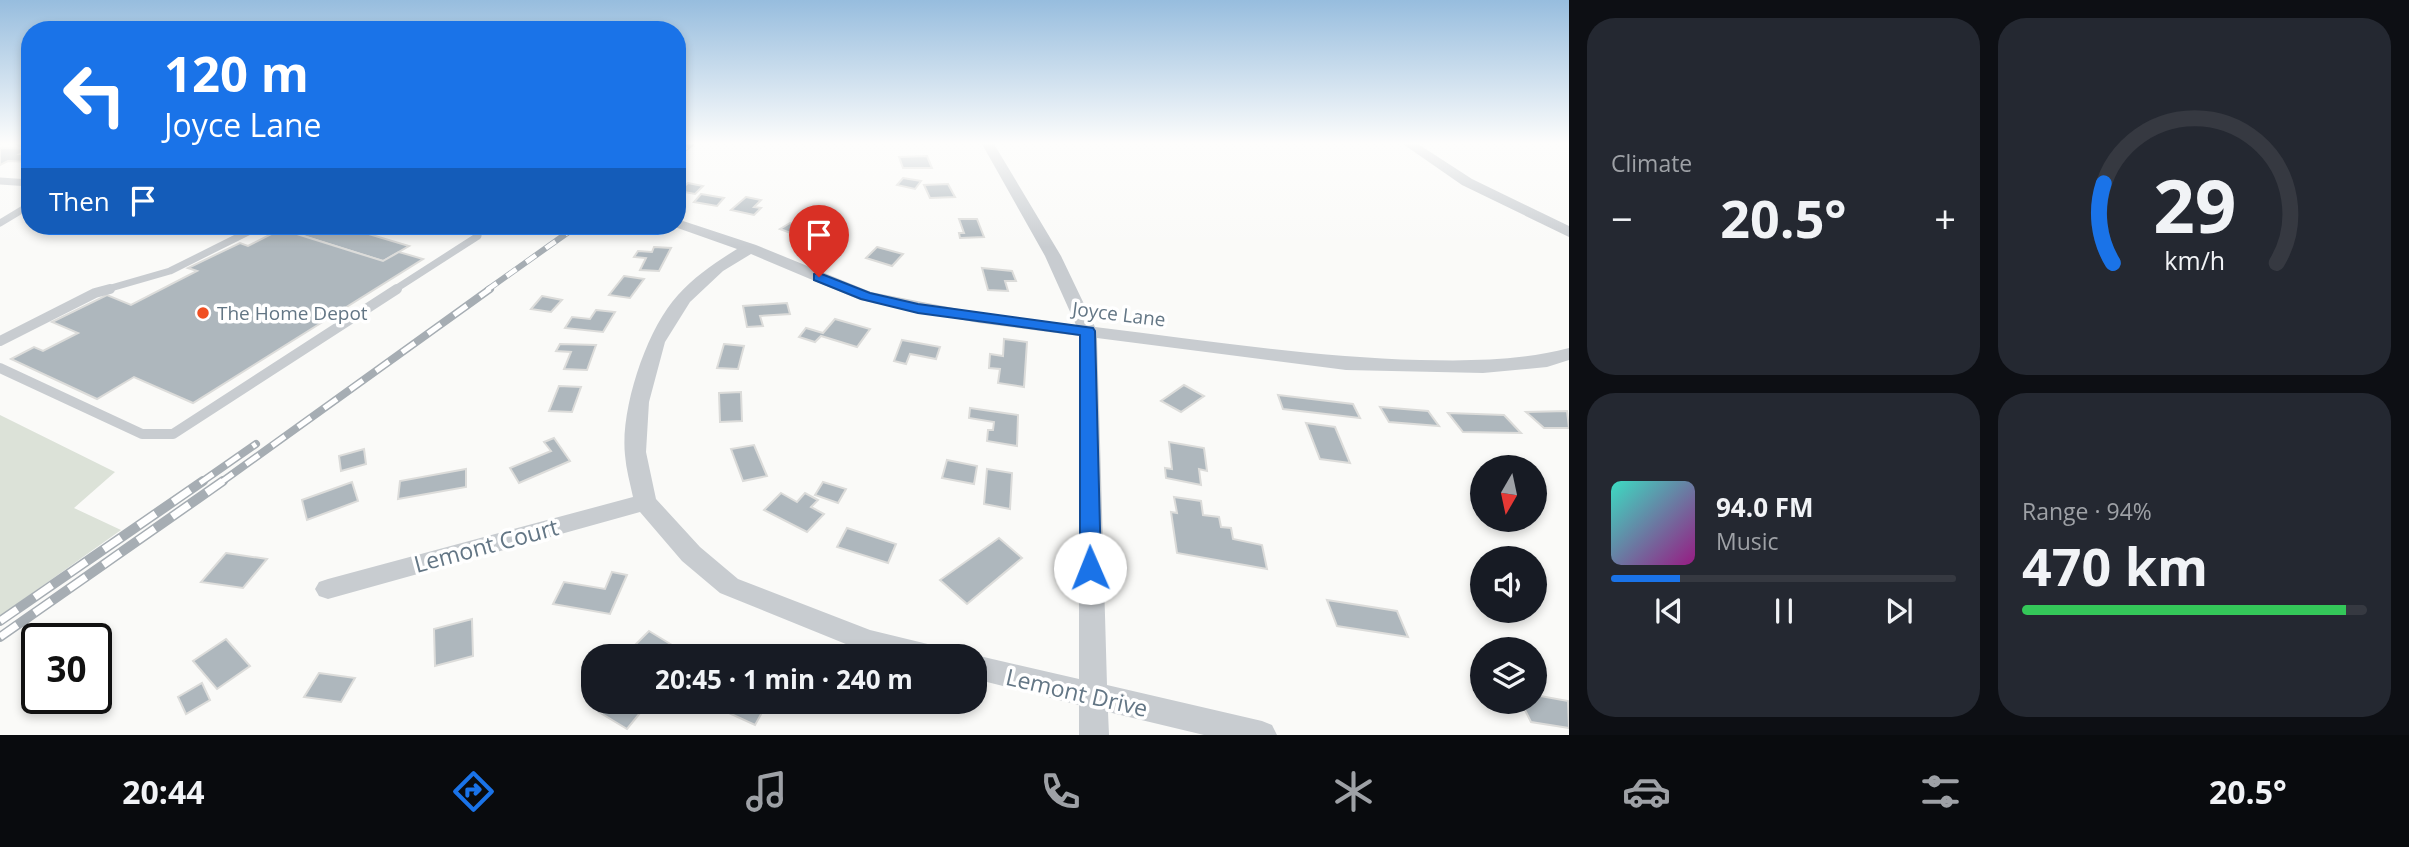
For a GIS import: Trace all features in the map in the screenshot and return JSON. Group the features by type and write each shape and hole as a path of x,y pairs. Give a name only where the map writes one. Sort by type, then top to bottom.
{"street":[{"path":"1008,178 1047,245 1088,331 1094,735"},
{"path":"1461,178 1569,232"},
{"name":"Joyce Lane","path":"686,226 750,248 866,296 979,318 1346,364 1483,367 1547,360 1569,354"},
{"path":"750,248 717,268 683,299 656,342 639,402 635,452 645,502 691,554 729,586 880,644"},
{"name":"Lemont Court","path":"328,589 645,502"},
{"name":"Lemont Drive","path":"987,670 1262,735"}],"lane":[{"path":"0,181 21,182"},
{"path":"0,223 21,210"},
{"path":"0,341 95,293 170,271 242,235"},
{"path":"0,368 142,434 173,434 478,235"}],"shaded area":[{"path":"0,415 115,472 74,508 121,530 0,616"}],"building":[{"path":"903,178 921,181 915,189 897,185"},
{"path":"948,184 955,197 930,198 924,185"},
{"path":"686,185 703,186 695,194 686,192"},
{"path":"701,194 724,198 717,206 694,202"},
{"path":"746,197 761,200 754,207 761,208 754,215 731,210"},
{"path":"959,219 977,219 984,237 960,238 959,233 964,233"},
{"path":"818,222 830,226 809,240 780,229 790,223 807,229"},
{"name":"The Home Depot","path":"269,235 300,235 383,261 399,252 423,259 193,403 134,377 97,399 11,359 34,347 43,351 78,333 52,322 107,295 131,305 197,271 188,268 240,243 248,246"},
{"path":"300,235 372,235 409,246 383,261"},
{"path":"654,247 671,248 659,271 640,270 646,258 634,257 638,251 652,252"},
{"path":"877,247 903,254 892,266 866,258"},
{"path":"982,268 1012,271 1016,281 1005,281 1008,291 988,290"},
{"path":"624,276 644,279 630,298 609,295"},
{"path":"542,296 562,300 551,312 531,309"},
{"path":"787,303 790,314 760,316 763,326 747,327 743,306"},
{"path":"596,310 615,312 603,332 565,328 572,317 590,319"},
{"path":"835,319 870,329 857,347 821,336 815,342 799,337 806,328 823,333"},
{"path":"1004,339 1027,342 1024,387 998,383 1000,369 989,368 990,354 1003,356"},
{"path":"902,340 940,347 936,359 910,354 906,364 894,361"},
{"path":"560,344 596,345 587,370 564,369 571,352 556,351"},
{"path":"724,344 744,346 738,369 717,368"},
{"path":"1184,385 1204,396 1181,412 1161,401"},
{"path":"559,386 581,387 572,412 549,411"},
{"path":"741,392 742,421 720,422 719,393"},
{"path":"1278,395 1353,404 1360,418 1283,409"},
{"path":"1380,407 1428,411 1439,426 1389,422"},
{"path":"970,408 1018,415 1017,446 987,441 988,430 993,430 994,422 969,418"},
{"path":"1567,411 1569,428 1544,428 1526,412"},
{"path":"1448,413 1504,415 1521,433 1463,432"},
{"path":"1306,423 1335,427 1350,463 1320,459"},
{"path":"554,438 570,461 519,483 510,468 551,451 544,442"},
{"path":"1169,442 1204,448 1207,471 1199,469 1201,485 1166,478 1165,468 1172,469"},
{"path":"754,445 767,476 743,481 731,449"},
{"path":"364,449 366,464 341,471 339,456"},
{"path":"947,460 977,466 974,484 942,478"},
{"path":"466,469 466,487 398,499 400,481"},
{"path":"987,469 1012,473 1010,509 984,504"},
{"path":"352,482 358,501 307,520 302,500"},
{"path":"823,482 846,489 838,503 815,495"},
{"path":"781,493 797,502 805,493 818,500 811,507 824,514 807,532 764,510"},
{"path":"1174,497 1201,501 1203,515 1219,517 1221,527 1231,528 1233,539 1262,545 1267,569 1177,553 1171,512 1177,513"},
{"path":"847,528 896,544 888,563 837,547"},
{"path":"999,538 1022,558 967,604 940,580"},
{"path":"226,553 267,559 243,588 201,582"},
{"path":"612,572 627,575 610,614 553,604 564,582 605,589"},
{"path":"1327,600 1397,611 1408,637 1337,626"},
{"path":"472,619 473,656 435,666 434,629"},
{"path":"649,631 670,644 636,644"},
{"path":"226,639 250,666 217,689 193,661"},
{"path":"319,673 355,678 341,702 304,697"},
{"path":"202,683 210,700 186,714 178,697"},
{"path":"1547,697 1568,701 1569,728 1531,722 1527,714 1547,714"},
{"path":"602,714 639,714 627,729"},
{"path":"731,714 761,714 755,725"}],"railway":[{"path":"487,290 564,235"},
{"path":"220,483 490,289"},
{"path":"200,483 256,444"},
{"path":"0,621 203,481"},
{"path":"0,637 223,481"}],"place":[{"name":"The Home Depot","path":"203,313"}],"route":[{"path":"819,277 866,296 918,308 1088,331 1090,568"}]}
